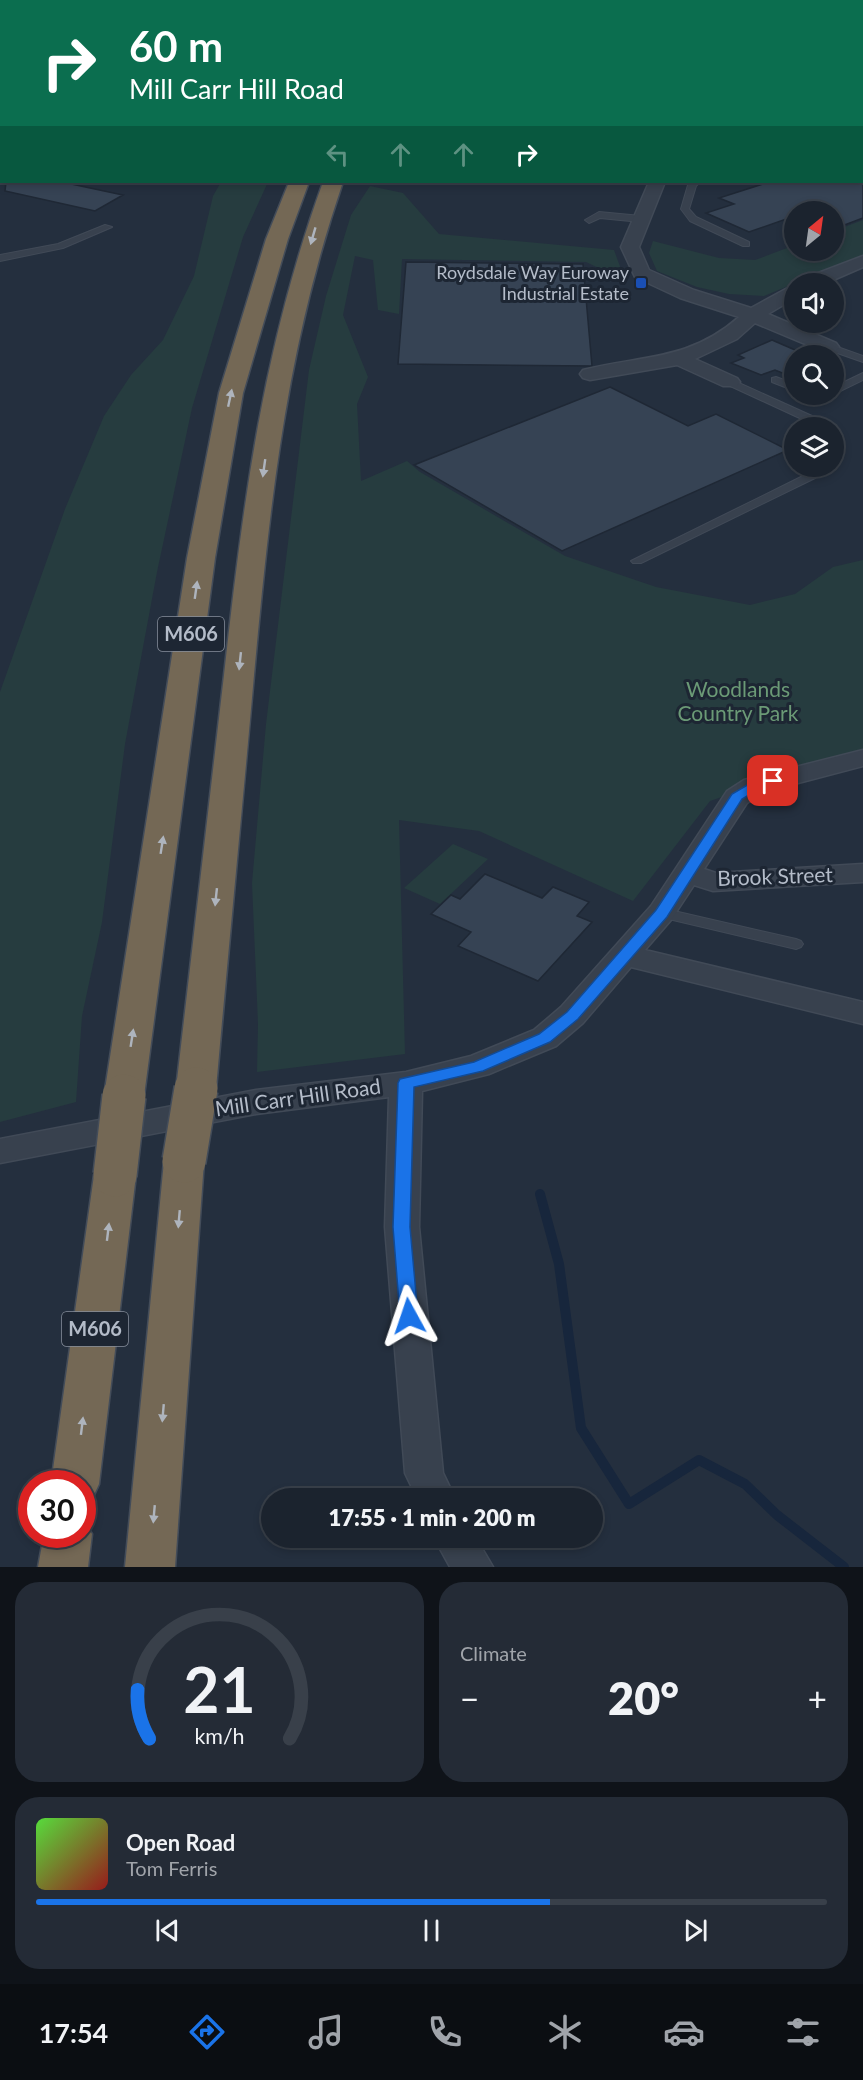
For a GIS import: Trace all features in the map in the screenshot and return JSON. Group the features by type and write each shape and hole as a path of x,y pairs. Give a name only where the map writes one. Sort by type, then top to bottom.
{"highway":[{"name":"M606","path":"77,1470 123,1096 166,817 201,558 231,393 277,239 299,183"},
{"name":"M606","path":"150,1567 184,1161 196,1089 250,561 280,355 314,231 333,183"},
{"path":"63,1567 66,1548"}],"street":[{"path":"657,183 630,247 641,273 687,294 753,315 822,345"},
{"path":"834,273 863,261"},
{"path":"584,376 680,358 730,335 753,315 784,297"},
{"path":"680,358 730,382"},
{"name":"Mill Carr Hill Road","path":"0,1151 256,1102 406,1083 478,1066 544,1038 573,1016 662,913 737,797 754,786 863,758"},
{"name":"Brook Street","path":"689,873 713,882 863,873"},
{"path":"627,956 863,1013"},
{"path":"406,1083 402,1227 424,1473 431,1488"},
{"path":"461,1548 473,1567"}],"lane":[{"path":"695,183 692,185 685,209 693,219 746,244"},
{"path":"589,220 599,215 641,219"},
{"path":"0,258 60,246 108,227"},
{"path":"844,353 863,359"},
{"path":"844,386 863,376"},
{"path":"776,380 784,383"},
{"path":"730,382 806,417"},
{"path":"637,561 809,477"},
{"path":"662,913 796,944"}],"green space":[{"path":"220,183 268,183 243,237 192,408 157,572 125,744 102,922 82,1016 76,1102 0,1122 0,692 65,509 104,416 131,375 163,340 194,276 213,196"},
{"name":"Woodlands Country Park","path":"370,186 403,193 439,234 614,250 622,272 605,271 586,262 402,259 399,314 378,310 373,260 355,256 343,315 368,377 357,404 361,481 407,461 420,472 565,556 656,587 750,605 795,594 833,567 863,560 863,758 754,786 710,801 633,901 479,831 399,820 405,1054 257,1072 258,1024 252,883 266,724 309,370 326,296 351,215"},
{"path":"863,220 863,255 820,273 784,273 784,288 764,296 729,294 697,287 657,271 649,253 653,241 719,258 755,260 784,249 784,261 844,261 844,227"},
{"path":"453,844 488,859 440,904 404,888"}],"building":[{"path":"6,183 67,183 123,195 95,211 5,191"},
{"path":"766,183 863,183 863,218 844,225 844,201 784,201 784,220 749,232 706,213 734,204 719,198"},
{"path":"406,262 583,264 592,366 398,364"},
{"path":"772,340 784,345 784,374 775,370 761,375 731,363 744,358 738,355"},
{"path":"610,387 688,426 716,414 784,448 784,452 562,551 414,465"},
{"path":"485,874 542,898 553,887 589,902 577,916 592,922 538,981 458,946 471,932 431,914 451,895 460,899"}],"waterway":[{"path":"540,1194 559,1264 581,1428 629,1504 699,1460 745,1484 777,1515 844,1567"}],"place":[{"name":"Roydsdale Way Euroway Industrial Estate","path":"641,283"}],"route":[{"path":"409,1316 402,1227 406,1083 478,1066 544,1038 573,1016 662,913 737,797 754,786 773,781"}]}
